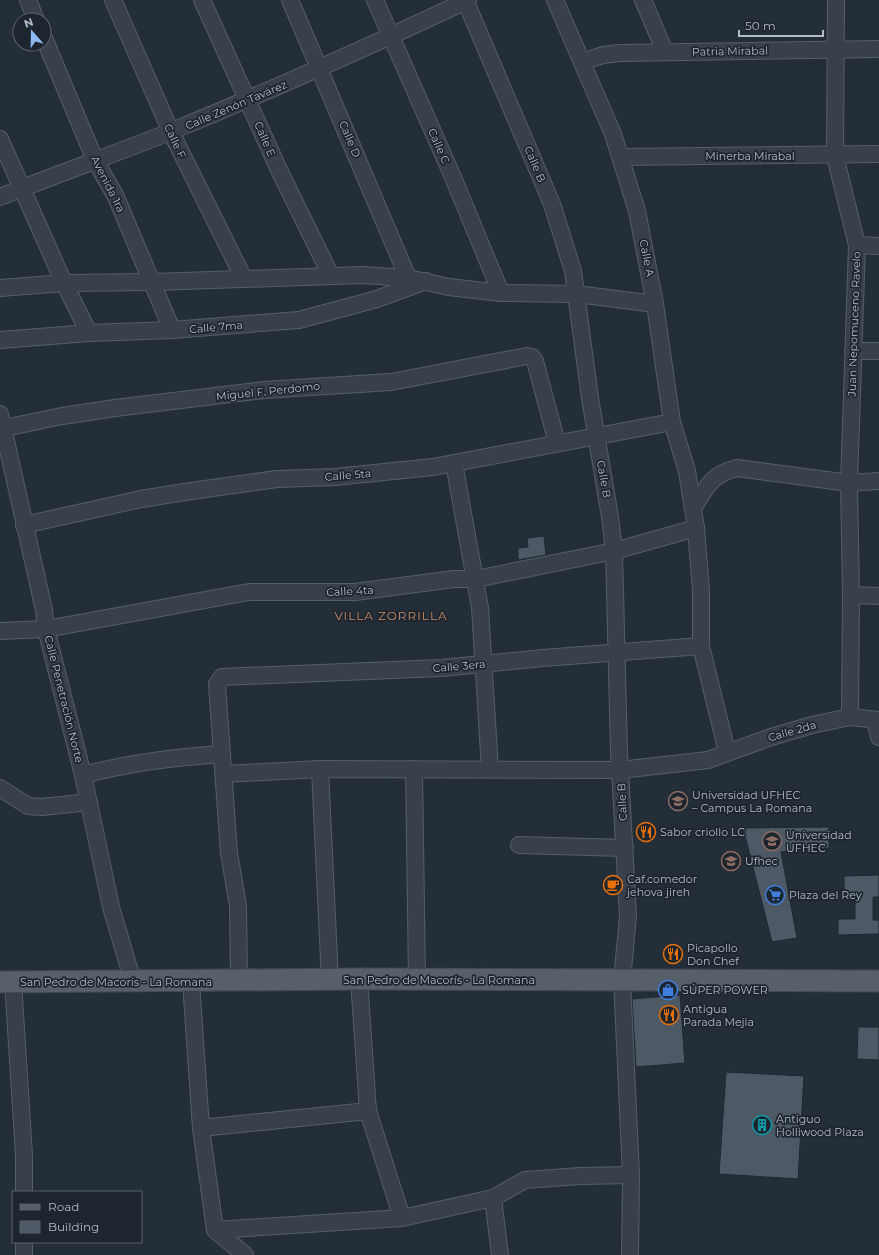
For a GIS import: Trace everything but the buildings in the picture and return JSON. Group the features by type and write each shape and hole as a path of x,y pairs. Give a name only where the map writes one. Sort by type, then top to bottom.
{"main road":[{"name":"San Pedro de Macorís - La Romana","path":"7,982 191,982 358,979 879,981"}],"street":[{"path":"28,0 33,12"},
{"name":"Calle F","path":"113,0 171,132 244,279"},
{"name":"Calle E","path":"202,0 280,172 331,276"},
{"name":"Calle D","path":"290,0 408,278"},
{"name":"Calle C","path":"375,0 452,175 501,293"},
{"name":"Calle Zenón Tavárez","path":"0,197 171,132 320,69 466,0"},
{"name":"Calle B","path":"466,0 552,204 573,271 614,551 615,652 628,916 622,980 631,1175 630,1255"},
{"name":"Calle A","path":"555,0 601,104 621,157 637,211 655,304 672,422 687,471 696,528 701,591 701,646 727,752"},
{"path":"643,0 665,52"},
{"name":"Juan Nepomuceno Ravelo","path":"836,0 834,156 856,245 850,483 850,717"},
{"name":"Patria Mirabal","path":"582,62 604,55 665,52 879,49"},
{"name":"Avenida 1ra","path":"50,52 95,160 116,197 172,330"},
{"path":"0,139 64,283 89,333"},
{"name":"Minerba Mirabal","path":"621,157 834,156 879,154"},
{"path":"856,245 879,246"},
{"path":"0,288 64,283 153,282 363,275 408,278 449,287 501,293 577,294 655,304"},
{"name":"Calle 7ma","path":"0,340 89,333 172,330 299,320 377,299 426,281"},
{"path":"853,351 879,351"},
{"name":"Miguel F. Perdomo","path":"1,424 115,408 300,387 391,382 527,356 532,357 535,361 557,443"},
{"name":"Calle 5ta","path":"24,525 140,499 277,479 343,476 433,467 596,435 672,422"},
{"name":"Calle Penetración Norte","path":"1,424 44,610 46,629 83,775 111,907 133,982"},
{"path":"454,463 480,608 490,769"},
{"path":"693,508 713,478 725,471 738,468 850,483 879,482"},
{"name":"Calle 4ta","path":"0,631 46,629 249,592 355,592 454,579 476,579 614,551 696,528"},
{"path":"851,596 879,596"},
{"name":"Calle 3era","path":"222,754 217,684 219,680 226,676 441,668 615,652 701,646"},
{"name":"Calle 2da","path":"224,774 320,769 620,770 708,760 727,752 805,727 850,717 877,720"},
{"path":"877,720 879,737"},
{"path":"83,775 110,768 159,759 222,754 229,853 238,906 238,980"},
{"path":"320,769 330,980"},
{"path":"414,769 417,980"},
{"path":"0,788 28,806 42,808 89,802"},
{"path":"518,845 625,848"},
{"path":"358,979 368,1111 402,1218"},
{"path":"7,982 24,1155 24,1191"},
{"path":"191,982 201,1128 215,1230 244,1255"},
{"path":"201,1128 368,1111"},
{"path":"215,1230 402,1218 493,1198 525,1180 581,1176 631,1175"},
{"path":"493,1198 500,1255"},
{"path":"24,1243 24,1255"}],"place":[{"name":"Universidad UFHEC – Campus La Romana","path":"678,801"},
{"name":"Sabor criollo LC","path":"646,832"},
{"name":"Universidad UFHEC","path":"772,841"},
{"name":"Ufhec","path":"731,861"},
{"name":"Caf.comedor jehova jireh","path":"613,885"},
{"name":"Plaza del Rey","path":"775,895"},
{"name":"Picapollo Don Chef","path":"673,954"},
{"name":"SÚPER POWER","path":"668,990"},
{"name":"Antigua Parada Mejia","path":"669,1015"},
{"name":"Antiguo Holliwood Plaza","path":"762,1125"}],"district":[{"name":"VILLA ZORRILLA","path":"391,616"}]}
